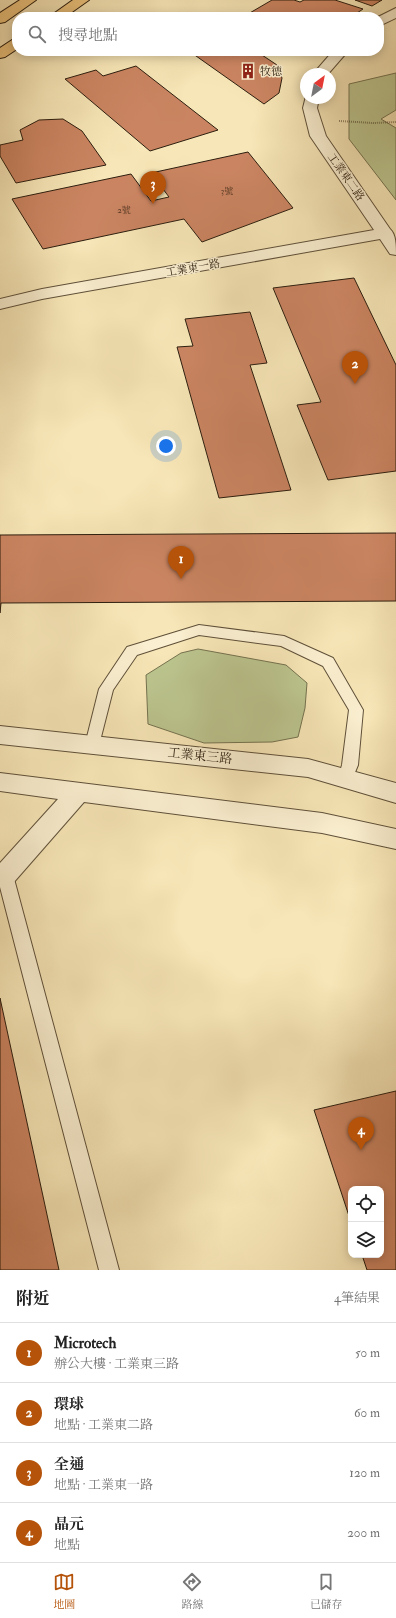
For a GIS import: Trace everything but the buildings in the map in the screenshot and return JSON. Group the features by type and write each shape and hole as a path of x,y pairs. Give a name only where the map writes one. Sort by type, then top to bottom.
{"highway":[{"path":"0,18 29,0"},
{"path":"64,12 82,0"},
{"path":"0,54 12,46"}],"street":[{"path":"384,19 396,12"},
{"path":"325,68 336,56"},
{"name":"工業東二路","path":"311,104 310,108 318,136 386,233 396,250"},
{"name":"工業東一路","path":"0,304 42,294 386,233"},
{"name":"工業東三路","path":"0,735 308,768 396,793"},
{"path":"0,782 322,823 396,839"},
{"path":"5,875 79,792"}],"lane":[{"path":"92,745 106,689 132,651 199,630 284,641 328,662 356,710 350,765 346,778"},
{"path":"5,875 109,1270"}],"path":[{"path":"339,121 373,123 396,122"}],"green space":[{"path":"396,73 396,110 381,119 396,128 396,200 349,139 349,84"},
{"path":"198,649 286,665 307,683 305,708 298,737 272,742 204,743 148,724 146,675 181,653"}],"place":[{"name":"牧德","path":"248,71"},
{"name":"全通","path":"153,204"},
{"name":"環球","path":"355,384"},
{"name":"Microtech","path":"181,579"},
{"name":"晶元","path":"361,1150"}]}
